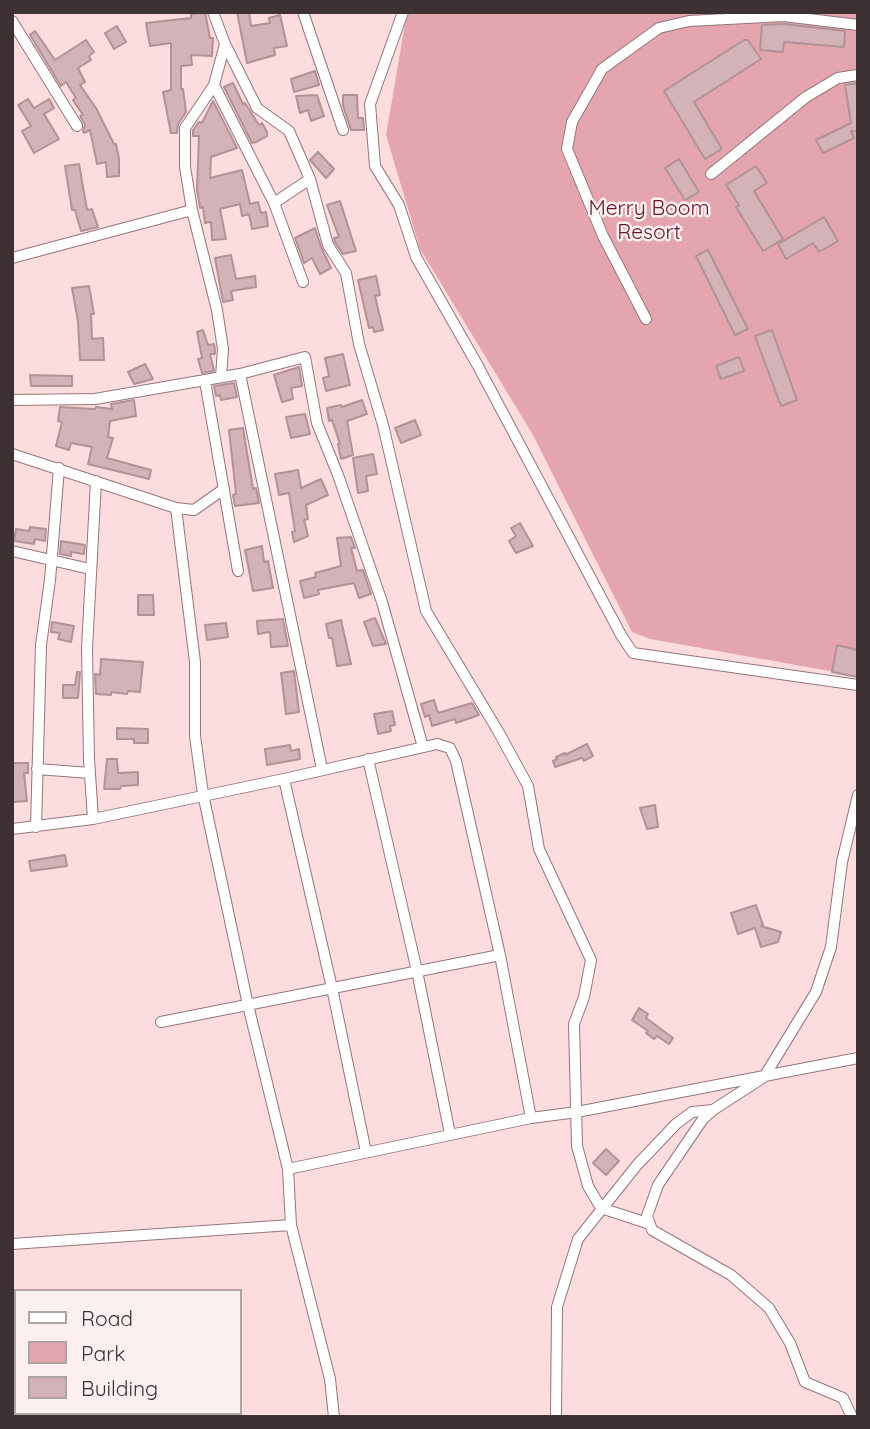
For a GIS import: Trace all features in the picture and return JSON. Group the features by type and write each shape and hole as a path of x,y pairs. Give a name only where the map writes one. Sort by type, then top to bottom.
{"street":[{"path":"213,12 225,44 257,108 289,131 310,179 328,245 346,273 359,344 383,425 426,611 528,786 539,849 591,960 584,997 574,1024 577,1146 588,1186 601,1208 650,1224"},
{"path":"303,12 343,130"},
{"path":"403,12 370,104 375,166 398,205 416,257 478,366 621,635 634,653 858,685"},
{"path":"646,319 603,236 567,149 572,122 602,69 659,28 689,21 784,16 858,25"},
{"path":"12,21 77,125"},
{"path":"221,377 223,349 217,310 192,210 185,167 185,128 214,85 225,44"},
{"path":"711,174 806,97 838,78 858,75"},
{"path":"214,85 274,203 303,282"},
{"path":"274,203 310,179"},
{"path":"12,258 192,210"},
{"path":"12,400 95,399 240,374 305,357 317,423 382,603 424,747"},
{"path":"240,374 322,769"},
{"path":"205,381 238,571"},
{"path":"12,454 176,508 194,510 224,489"},
{"path":"36,827 41,645 52,559 59,468"},
{"path":"93,819 87,648 96,481"},
{"path":"176,508 195,663 195,736 202,794 248,1004 288,1169 291,1226 330,1379 334,1417"},
{"path":"12,551 90,569"},
{"path":"12,829 93,819 437,744 450,748 456,761 500,955 531,1118"},
{"path":"368,759 450,1134"},
{"path":"37,769 90,773"},
{"path":"284,779 366,1152"},
{"path":"852,1417 844,1398 805,1382 790,1343 769,1308 731,1275 652,1230 647,1216 658,1185 704,1119 713,1110 764,1077 816,992 831,947 842,862 858,795"},
{"path":"161,1022 500,955"},
{"path":"288,1169 531,1118 578,1112 858,1058"},
{"path":"556,1417 557,1307 578,1239 601,1208 676,1124 692,1112 713,1110"},
{"path":"12,1244 291,1226"}],"green space":[{"name":"Merry Boom Resort","path":"407,12 858,12 858,676 650,639 632,632 533,435 420,249 386,135"}],"building":[{"path":"205,12 210,38 213,38 212,56 191,55 192,65 181,66 181,89 186,112 178,124 177,133 171,133 163,92 171,90 171,43 150,46 146,23 191,18 191,14"},
{"path":"237,12 249,12 251,26 270,23 269,18 280,15 287,46 274,48 275,55 247,63"},
{"path":"784,24 845,31 844,47 784,42 783,52 760,50 762,25"},
{"path":"117,26 126,42 114,49 105,33"},
{"path":"35,31 55,60 86,40 94,52 89,56 91,60 78,68 85,82 80,85 116,144 119,176 107,177 106,162 97,164 90,130 84,133 83,131 85,125 80,116 83,115 73,100 76,98 66,82 61,86 30,35"},
{"path":"748,40 761,59 694,102 722,149 705,159 664,91"},
{"path":"315,71 319,85 294,92 291,79"},
{"path":"233,83 243,104 245,103 259,125 262,123 267,132 267,136 256,142 252,143 224,87"},
{"path":"858,83 858,131 851,131 854,138 823,153 816,140 851,123 845,85"},
{"path":"317,95 324,116 311,121 308,110 300,113 296,96"},
{"path":"343,95 357,95 358,118 363,118 364,130 351,130 343,106"},
{"path":"28,99 34,108 49,99 54,108 44,114 59,139 34,153 22,131 31,126 18,105"},
{"path":"213,101 237,148 211,157 210,178 242,170 250,204 258,202 261,213 266,212 268,226 252,229 249,214 242,216 240,204 220,209 226,239 212,240 211,222 205,223 203,207 200,208 197,190 199,136 193,136 193,130 199,122 202,123"},
{"path":"318,152 334,169 326,178 310,160"},
{"path":"679,159 699,192 685,200 665,168"},
{"path":"79,164 87,210 92,209 98,227 81,231 75,210 72,210 65,166"},
{"path":"756,166 767,183 754,191 783,239 763,251 726,185"},
{"path":"340,201 356,251 343,254 335,242 334,238 339,237 327,205"},
{"path":"824,217 838,241 819,252 813,243 786,259 778,244"},
{"path":"315,228 331,268 320,274 312,258 304,263 295,238"},
{"path":"708,250 748,329 735,335 696,256"},
{"path":"231,255 236,279 255,276 256,287 231,291 233,300 223,302 215,258"},
{"path":"376,276 380,295 375,296 383,330 374,332 373,327 369,328 358,280"},
{"path":"89,286 94,314 91,314 92,339 103,338 104,360 80,360 78,321 72,288"},
{"path":"203,330 208,345 214,344 215,354 210,354 214,371 202,373 198,359 202,358 197,332"},
{"path":"772,330 797,400 781,406 755,336"},
{"path":"343,354 350,385 326,391 323,378 329,376 325,358"},
{"path":"739,357 744,371 721,379 716,366"},
{"path":"145,364 153,379 134,384 128,372"},
{"path":"299,367 302,386 291,388 293,399 282,402 274,375"},
{"path":"30,375 72,376 72,386 31,386"},
{"path":"234,383 237,397 221,400 220,395 216,396 214,386"},
{"path":"134,400 136,416 110,421 108,437 113,438 107,458 151,470 149,479 88,464 92,447 71,443 69,450 56,446 62,422 58,421 60,407 112,409 111,404"},
{"path":"362,400 367,414 347,421 353,455 341,459 340,444 332,420 329,421 327,408 342,407"},
{"path":"305,414 310,434 291,438 286,417"},
{"path":"415,420 421,435 401,443 395,428"},
{"path":"243,428 253,489 256,488 259,503 235,506 229,430"},
{"path":"373,454 377,474 366,476 368,491 358,493 353,458"},
{"path":"298,470 301,488 321,479 328,495 306,505 308,519 304,520 308,536 294,542 292,532 295,531 289,493 279,495 275,474"},
{"path":"520,523 533,546 516,553 509,541 516,536 511,528"},
{"path":"30,527 46,529 45,541 35,539 34,544 14,541 16,529 29,531"},
{"path":"351,537 357,571 363,570 371,594 359,598 354,583 318,590 319,594 304,598 300,581 316,577 315,573 341,566 337,538"},
{"path":"61,541 85,545 84,554 60,554"},
{"path":"262,546 264,562 268,561 273,588 253,591 245,550"},
{"path":"138,595 153,595 154,615 138,615"},
{"path":"375,618 386,644 373,646 364,622"},
{"path":"283,619 288,646 271,647 270,632 258,634 257,621"},
{"path":"341,620 351,664 337,666 332,638 329,638 326,624"},
{"path":"52,622 74,626 71,642 58,639 60,633 51,632"},
{"path":"226,623 228,637 207,640 205,625"},
{"path":"837,645 858,650 858,677 832,672"},
{"path":"101,659 143,662 140,692 96,694 95,674 100,675"},
{"path":"294,671 299,712 286,714 281,673"},
{"path":"77,672 80,672 78,698 63,698 63,685 75,685"},
{"path":"434,700 438,713 472,703 479,715 456,723 455,719 432,726 429,715 425,717 421,704"},
{"path":"392,711 395,725 390,726 391,731 378,734 374,714"},
{"path":"117,728 148,729 148,743 134,743 134,739 117,739"},
{"path":"587,744 593,756 584,761 582,758 555,767 553,761 556,757"},
{"path":"290,745 291,751 299,749 300,759 267,765 265,749"},
{"path":"107,759 117,759 118,773 138,772 138,785 104,789"},
{"path":"12,763 28,763 28,773 24,773 27,801 13,802"},
{"path":"655,805 658,827 647,829 640,808"},
{"path":"65,855 67,866 31,871 29,861"},
{"path":"756,905 763,925 761,926 781,932 778,942 761,947 755,928 738,934 731,913"},
{"path":"639,1008 648,1014 646,1018 673,1038 669,1044 657,1036 654,1039 646,1033 648,1031 632,1020"},
{"path":"606,1149 619,1161 606,1175 593,1163"}]}
